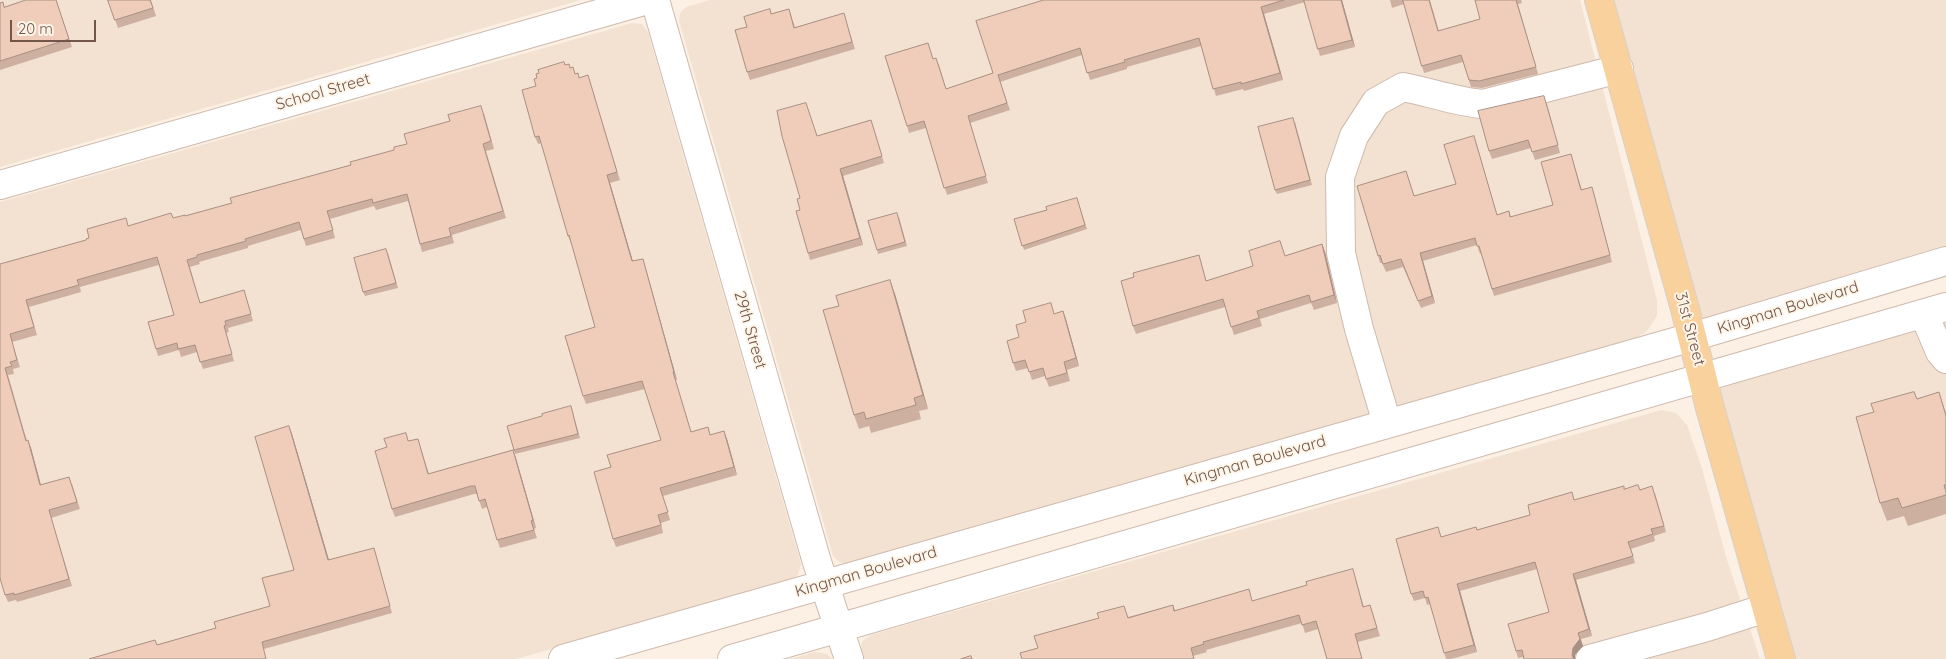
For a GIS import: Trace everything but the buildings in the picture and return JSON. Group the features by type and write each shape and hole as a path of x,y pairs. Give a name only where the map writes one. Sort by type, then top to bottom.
{"main road":[{"name":"31st Street","path":"1599,0 1781,659"}],"street":[{"name":"School Street","path":"0,185 647,0"},
{"name":"29th Street","path":"655,0 749,330 849,659"},
{"path":"1388,423 1359,329 1341,252 1340,177 1354,136 1376,102 1403,86 1460,102 1483,104 1619,69"},
{"name":"Kingman Boulevard","path":"563,659 1692,337 1946,261"},
{"path":"732,659 1935,311 1940,352 1946,358"},
{"path":"1590,659 1766,608"}],"shaded area":[{"path":"0,0 581,0 0,167"},
{"path":"710,0 1580,0 1657,300 1657,316 1647,331 1638,337 850,563 841,563 833,556 679,21 680,13 686,7"},
{"path":"1599,0 1946,0 1946,261 1692,337"},
{"path":"632,23 642,24 648,32 801,564 798,575 790,581 516,659 0,659 0,202"},
{"path":"1946,307 1946,659 1781,659 1702,378"},
{"path":"1661,410 1676,413 1687,425 1701,465 1727,560 1760,659 864,659 861,646 863,641 871,635"},
{"path":"815,652 827,654 832,659 790,659"}]}
